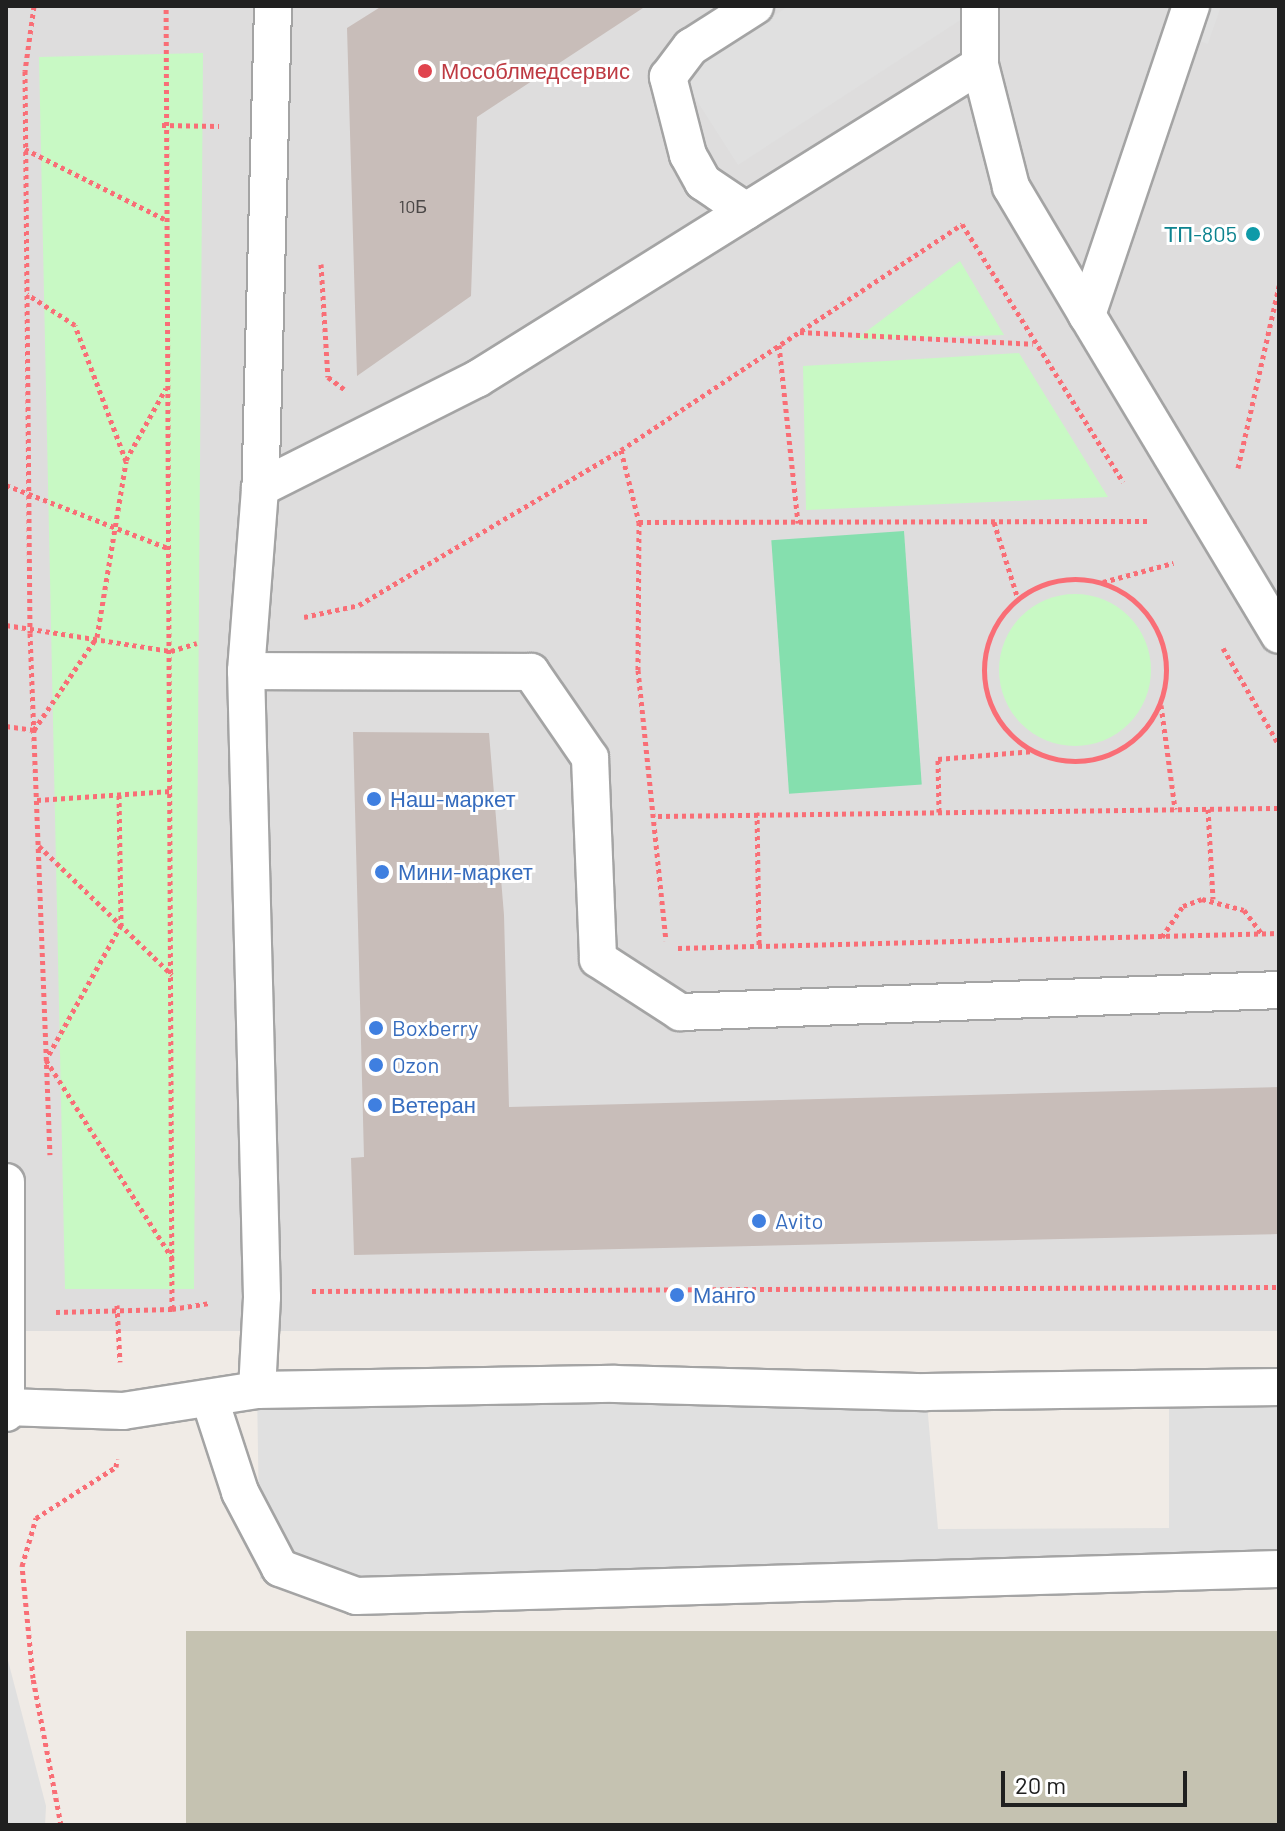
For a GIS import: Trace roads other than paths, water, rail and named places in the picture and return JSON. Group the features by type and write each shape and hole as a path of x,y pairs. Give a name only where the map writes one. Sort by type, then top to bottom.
{"lane":[{"path":"257,1390 262,1297 246,671 260,488 273,6"},
{"path":"746,211 703,182 683,141 668,77 691,47 755,6"},
{"path":"980,6 980,65 1011,187 1279,635"},
{"path":"1087,315 1191,6"},
{"path":"260,488 477,379 980,65"},
{"path":"246,671 531,672 590,758 598,959 680,1012 1279,990"},
{"path":"6,1182 7,1409 123,1411 210,1400 257,1390 1279,1387"},
{"path":"210,1400 240,1492 280,1568 356,1596 1279,1569"}],"place":[{"name":"Мособлмедсервис","path":"425,71"},
{"name":"ТП-805","path":"1253,234"},
{"name":"Наш-маркет","path":"374,799"},
{"name":"Мини-маркет","path":"382,872"},
{"name":"Boxberry","path":"376,1028"},
{"name":"Ozon","path":"376,1065"},
{"name":"Ветеран","path":"375,1105"},
{"name":"Avito","path":"759,1221"},
{"name":"Манго","path":"677,1295"}]}
